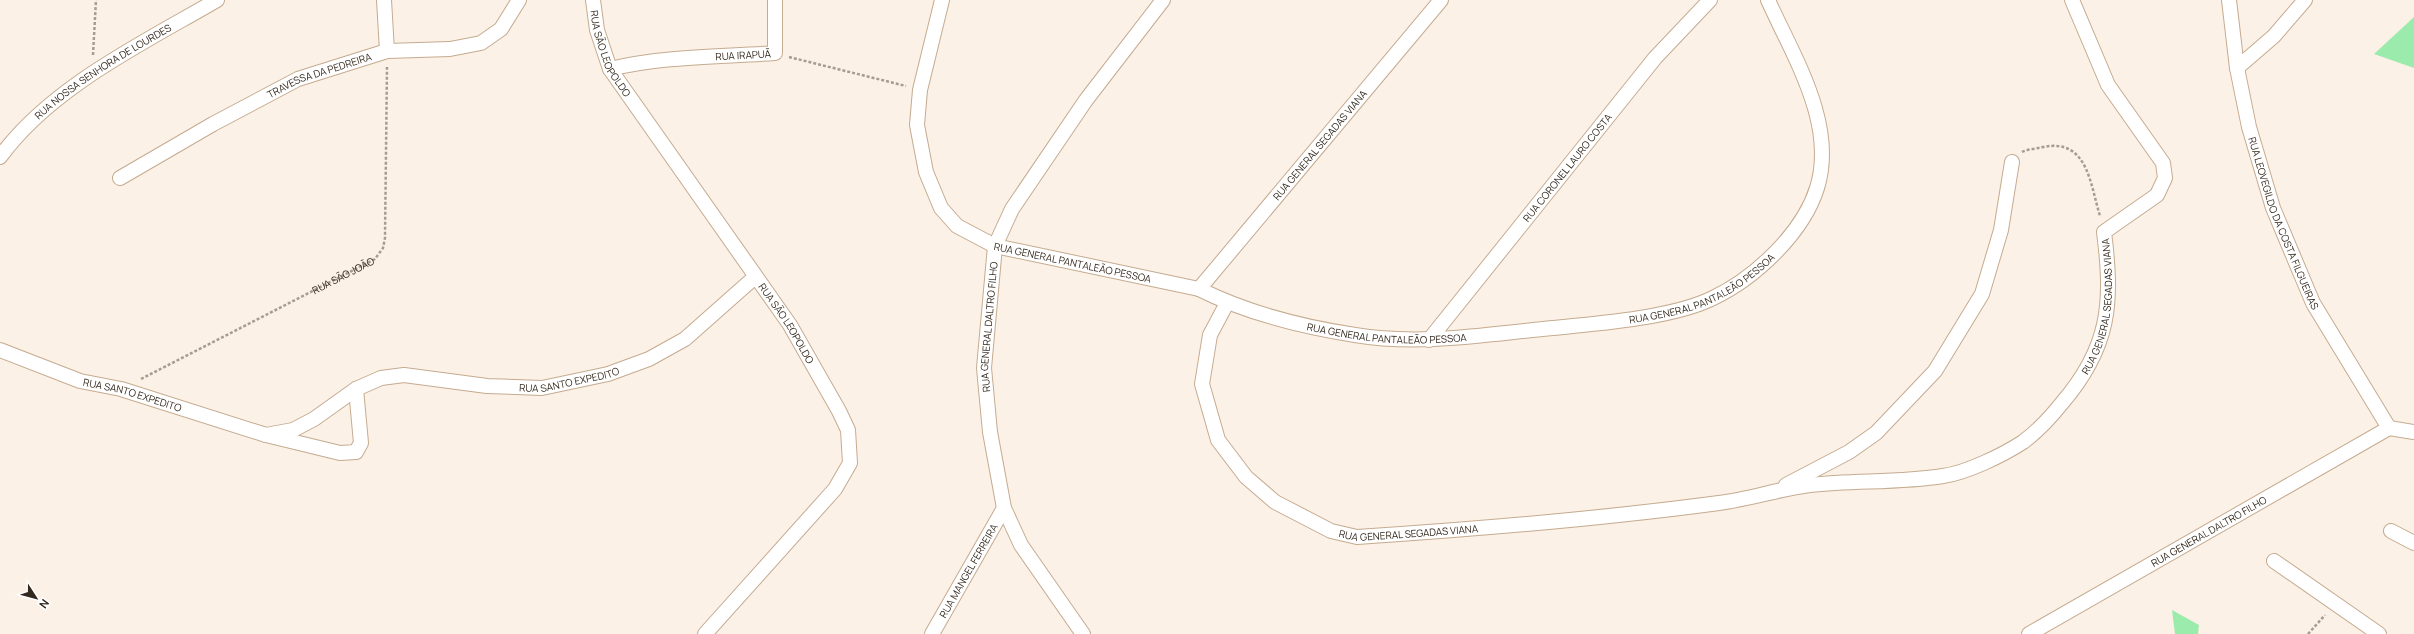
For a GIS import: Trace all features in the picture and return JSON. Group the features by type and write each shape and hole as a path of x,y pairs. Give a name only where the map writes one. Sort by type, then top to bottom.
{"street":[{"name":"RUA NOSSA SENHORA DE LOURDES","path":"0,157 30,122 92,74 217,0"},
{"path":"384,0 387,51"},
{"name":"TRAVESSA DA PEDREIRA","path":"120,178 213,124 298,79 387,51 450,49 481,43 501,29 519,0"},
{"name":"RUA SÃO LEOPOLDO","path":"593,0 597,30 610,69 790,325 839,411 848,430 850,463 835,489 800,531 705,634"},
{"path":"775,0 775,54"},
{"name":"RUA GENERAL PANTALEÃO PESSOA","path":"942,0 920,90 917,125 926,172 941,208 957,226 995,246 1199,289 1227,303 1311,326 1357,335 1430,340 1597,323 1667,313 1712,299 1742,282 1773,256 1800,222 1817,188 1821,166 1820,126 1807,87 1768,0"},
{"name":"RUA GENERAL DALTRO FILHO","path":"1083,634 1021,545 1004,508 990,432 984,368 995,246 1012,209 1086,100 1163,0"},
{"name":"RUA GENERAL SEGADAS VIANA","path":"1199,289 1441,0"},
{"name":"RUA CORONEL LAURO COSTA","path":"1430,340 1656,58 1710,0"},
{"path":"2072,0 2108,85 2163,163 2165,178 2156,195 2104,232"},
{"name":"RUA LEOVEGILDO DA COSTA FILGUEIRAS","path":"2229,0 2237,68 2249,127 2276,215 2313,303 2389,428"},
{"path":"2237,68 2274,36 2304,0"},
{"name":"RUA IRAPUÃ","path":"610,69 674,59 775,54"},
{"name":"RUA GENERAL SEGADAS VIANA","path":"1775,491 1849,452 1876,433 1935,371 1982,294 2001,230 2012,162"},
{"name":"RUA GENERAL SEGADAS VIANA","path":"1227,303 1210,335 1202,384 1218,440 1246,477 1275,502 1331,531 1358,537 1582,520 1723,503 1775,491 1811,485 1945,476 1982,463 2022,442 2047,422 2079,383 2096,354 2106,321 2109,270 2104,232"},
{"name":"RUA SANTO EXPEDITO","path":"266,435 293,430 307,423 356,389 381,378 404,375 487,386 542,388 608,374 649,359 685,339 755,277"},
{"name":"RUA SANTO EXPEDITO","path":"0,350 80,381 121,389 266,435 340,453 356,452 361,443 356,389"},
{"path":"2389,428 2414,432"},
{"name":"RUA GENERAL DALTRO FILHO","path":"2029,634 2389,428"},
{"name":"RUA MANGEL FERREIRA","path":"932,634 1004,508"},
{"path":"2391,531 2414,543"},
{"path":"2274,561 2380,634"}],"path":[{"path":"92,74 96,0"},
{"name":"RUA SÃO JOÃO","path":"121,389 375,260 383,248 385,238 387,51"},
{"name":"RUA IRAPUÃ","path":"775,54 920,90"},
{"name":"RUA GENERAL SEGADAS VIANA","path":"2012,162 2024,151 2051,146 2063,146 2074,151 2083,161 2104,232"},
{"path":"2308,634 2312,627 2337,605"}],"green space":[{"path":"2414,17 2414,68 2374,54"},
{"path":"2172,610 2199,625 2198,634 2175,634"}]}
